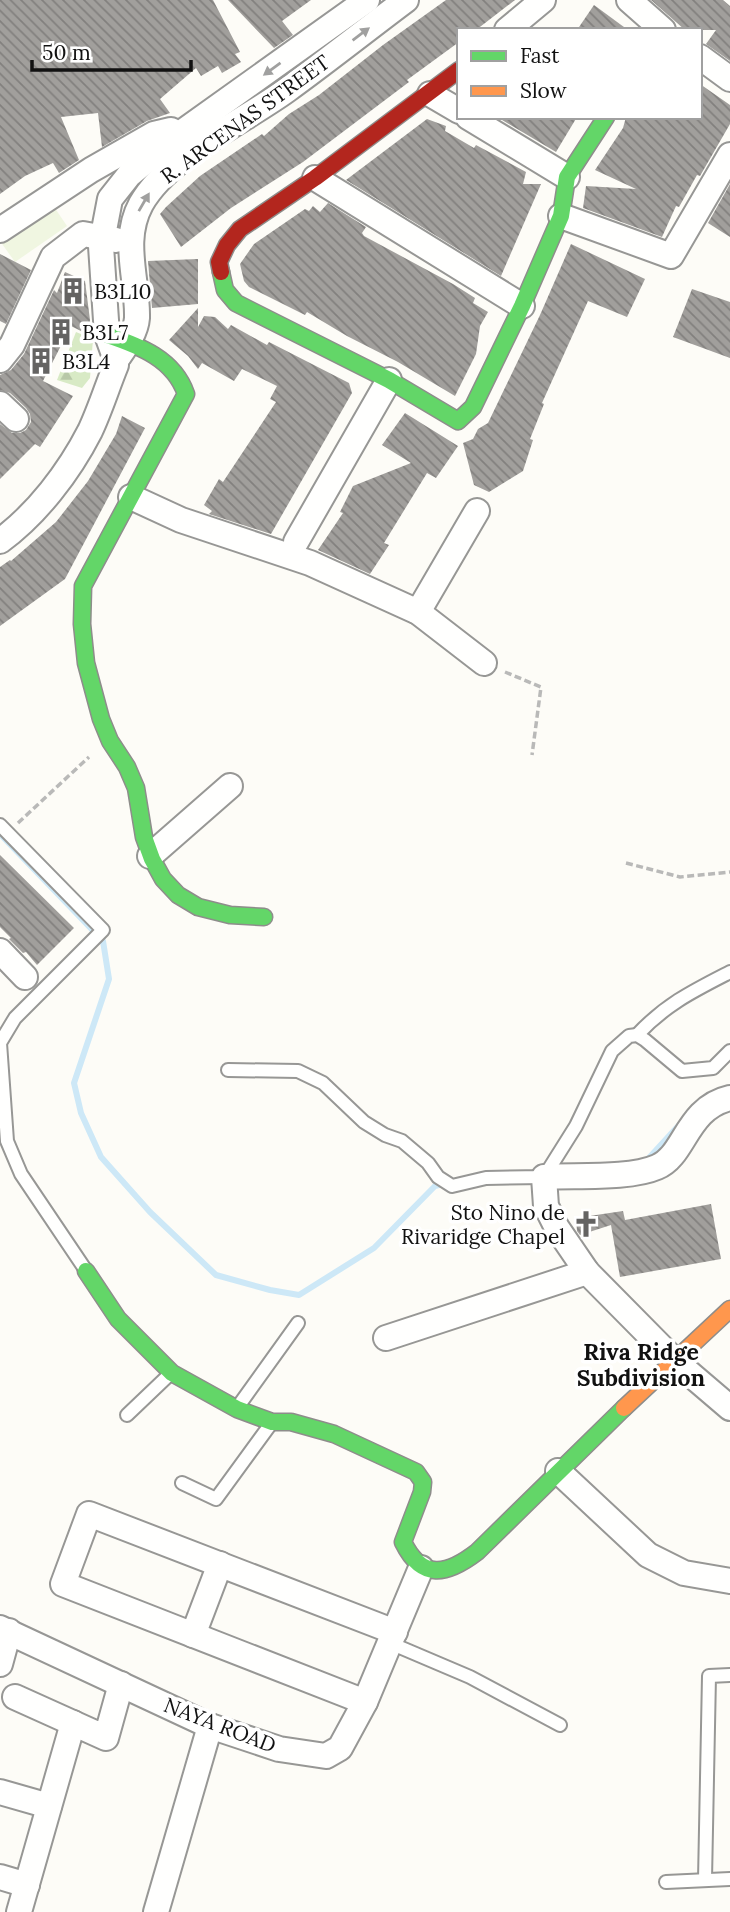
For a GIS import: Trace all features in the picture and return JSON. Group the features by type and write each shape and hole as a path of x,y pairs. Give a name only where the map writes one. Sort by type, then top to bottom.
{"street":[{"name":"R. ARCENAS STREET","path":"0,541 43,500 71,463 90,431 117,350 137,321 130,243 133,223 147,195 188,141 270,71 367,0"},
{"name":"R. ARCENAS STREET","path":"117,350 101,236 110,199 122,183 146,159 188,141 286,91 406,0"},
{"path":"509,28 543,0"},
{"path":"629,0 661,28"},
{"path":"702,58 730,79"},
{"path":"457,72 315,178 254,218 234,237 219,262 225,290 236,303 389,380 458,421 473,407 522,306 561,216 567,177 605,119"},
{"path":"430,94 457,110"},
{"path":"471,119 567,177"},
{"path":"0,230 91,170 154,134 166,129 188,141"},
{"path":"561,216 671,256 730,155"},
{"path":"315,178 522,306"},
{"path":"4,348 53,257 83,234 130,243"},
{"path":"117,350 157,358 179,376 186,394 83,586 80,611 84,649 97,705 109,739 126,763 138,791 139,815 150,856 161,878 178,895 199,908 226,916 264,917"},
{"path":"296,542 389,380"},
{"path":"131,497 181,520 310,563 418,612 484,663"},
{"path":"418,612 477,511"},
{"path":"150,856 230,786"},
{"path":"0,951 25,977"},
{"path":"730,1098 698,1116 668,1160 659,1167 634,1173 547,1171 546,1206 557,1228 587,1272 675,1361 730,1408"},
{"path":"86,1271 118,1319 172,1373 236,1409 272,1422 291,1422 334,1434 416,1472 423,1482 422,1492 403,1542 410,1558 421,1568 437,1570 454,1568 477,1553 558,1471 730,1309"},
{"path":"386,1338 587,1272"},
{"path":"558,1471 648,1555 684,1573 730,1581"},
{"path":"365,1702 62,1584 89,1514 220,1564 392,1637"},
{"path":"193,1635 220,1564"},
{"name":"NAYA ROAD","path":"5,1629 210,1726 279,1749 326,1756 340,1748 365,1702 421,1568"},
{"path":"0,1664 5,1629"},
{"path":"15,1698 106,1738 121,1684"},
{"path":"19,1912 73,1723"},
{"path":"156,1912 210,1726"},
{"path":"0,1792 49,1806"},
{"path":"0,1877 27,1885"}],"lane":[{"path":"4,829 103,930 15,1018 0,1042 7,1141 21,1174 86,1271"},
{"path":"228,1070 298,1071 323,1083 364,1122 413,1149 438,1177 452,1186 486,1178 547,1171 576,1125 612,1051 629,1036 637,1035 656,1015 685,995 730,972"},
{"path":"637,1035 682,1070 713,1068 730,1051"},
{"path":"236,1409 298,1323"},
{"path":"127,1415 172,1373"},
{"path":"182,1483 216,1499 272,1422"},
{"path":"392,1637 560,1726"},
{"path":"705,1880 709,1676 730,1675"},
{"path":"666,1882 730,1879"}],"path":[{"path":"484,663 541,687 533,755"},
{"path":"4,829 109,739"},
{"path":"626,863 680,877 730,872"}],"green space":[{"path":"48,198 67,226 15,262 0,241"},
{"path":"76,332 93,339 90,378 82,388 57,380"}],"building":[{"path":"0,0 213,0 240,52 235,54 241,62 222,73 218,66 201,76 196,68 160,99 170,113 147,121 102,147 98,113 61,117 79,160 59,173 53,163 25,176 0,194"},
{"path":"228,0 311,0 282,21 293,35 274,48"},
{"path":"446,0 515,0 479,28 457,28 457,43 407,80 409,82 303,162 231,208 181,247 160,214 166,207 200,176 262,134 264,136 289,114 319,95"},
{"path":"651,0 723,0 730,6 730,61 706,44 716,30 683,28"},
{"path":"594,5 625,28 578,28"},
{"path":"702,85 730,105 730,124 700,176 697,175 679,207 676,206 662,237 583,208 586,186 636,189 595,170 623,128 625,119 702,119"},
{"path":"427,119 446,126 445,131 474,148 476,145 526,172 523,184 541,184 501,276 346,180"},
{"path":"500,119 576,119 556,152"},
{"path":"730,184 730,237 708,223"},
{"path":"328,203 366,227 362,233 364,236 453,284 475,298 473,303 488,312 480,326 476,354 455,396 307,312 305,315 249,287 244,281 240,264 254,244 305,209 309,211 313,206 320,212"},
{"path":"571,244 645,279 627,317 588,301 542,403 544,404 530,439 533,440 523,471 489,492 474,485 463,443 473,439 478,429 488,423"},
{"path":"0,254 31,270 6,324 0,321"},
{"path":"198,259 198,304 152,308 148,261"},
{"path":"65,272 85,281 90,320 87,334 71,326 43,381 73,396 40,447 35,444 0,479 0,424 12,433 20,433 26,430 31,422 26,408 10,393 0,390 0,375 11,370 24,354 54,290 57,293"},
{"path":"692,289 730,302 730,358 673,337"},
{"path":"198,308 198,327 204,316 215,317 228,329 231,325 349,383 352,393 271,534 209,514 212,511 204,505 219,479 223,482 276,402 270,399 277,386 242,369 234,381 202,363 198,369 188,356 169,340"},
{"path":"405,413 458,446 436,478 427,473 384,543 389,545 370,574 318,550 343,513 340,512 353,486 411,463 382,445"},
{"path":"122,416 145,428 65,579 0,626 0,567 11,561 56,522 88,481 116,434"},
{"path":"0,855 74,928 37,965 0,927"},
{"path":"711,1204 721,1259 620,1277 611,1225 580,1235 577,1231 576,1218 623,1211 625,1220"}],"waterway":[{"path":"0,834 103,941 109,979 74,1083 81,1113 101,1157 150,1212 216,1275 299,1295 374,1248 435,1186 447,1183"},
{"path":"647,1160 680,1124"}],"traffic: fast":[{"path":"221,272 225,290 236,303 389,380 458,421 473,407 522,306 561,216 567,177 605,119"},
{"path":"107,335 143,349 164,363 181,382 186,394 83,586 82,624 86,663 101,719 136,788 144,837 163,879 178,895 198,907 230,915 264,917"},
{"path":"86,1271 118,1319 172,1373 237,1409 272,1422 291,1422 334,1434 416,1472 423,1482 422,1492 403,1542 410,1555 427,1568 436,1570 455,1566 477,1552 624,1408"}],"traffic: slow":[{"path":"624,1408 730,1309"}],"traffic: jam":[{"path":"221,272 219,262 227,245 240,229 315,178 457,72"}],"place":[{"name":"B3L10","path":"73,291"},
{"name":"B3L7","path":"61,332"},
{"name":"B3L4","path":"41,361"},
{"name":"Sto Nino de Rivaridge Chapel","path":"586,1224"}],"district":[{"name":"Riva Ridge Subdivision","path":"641,1364"}]}
